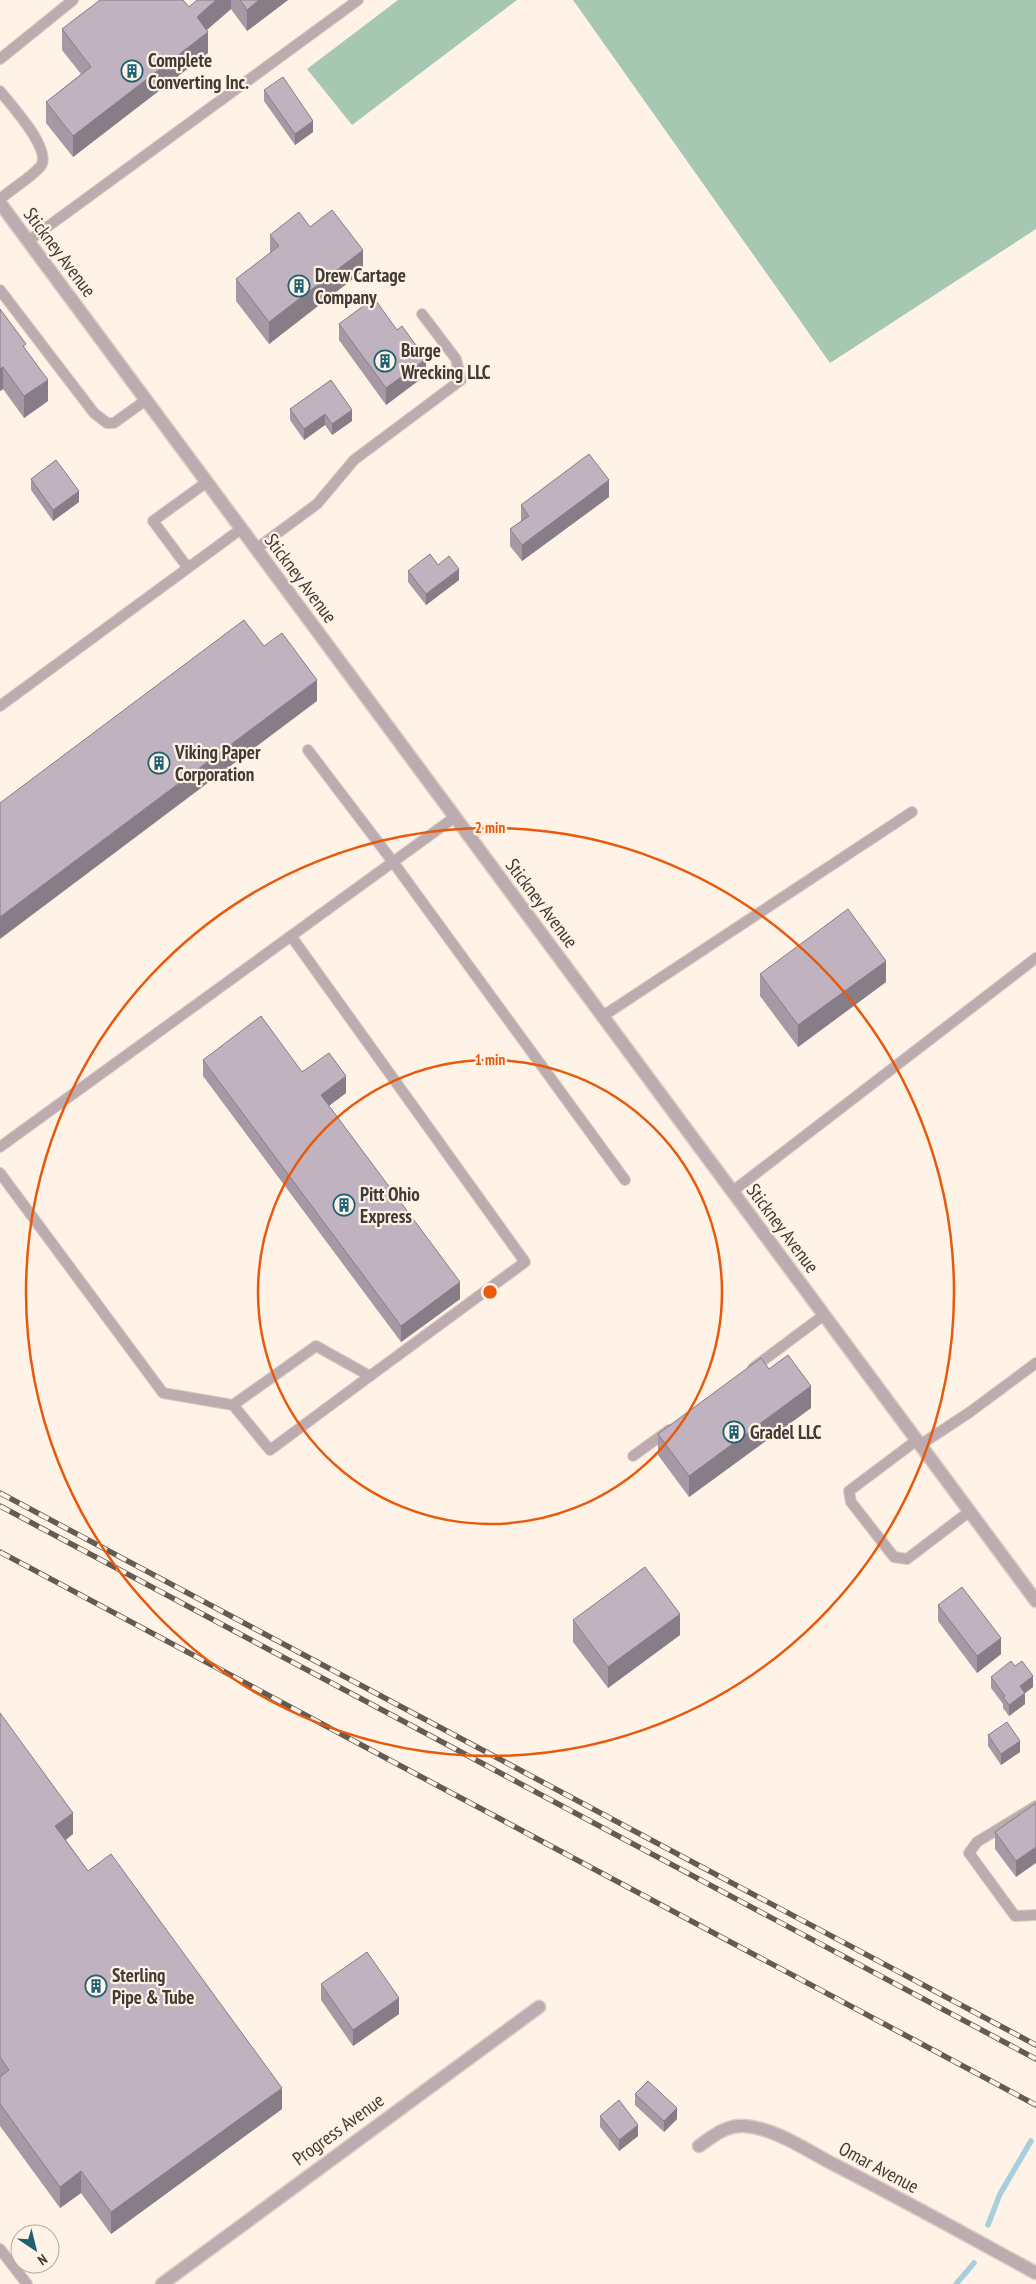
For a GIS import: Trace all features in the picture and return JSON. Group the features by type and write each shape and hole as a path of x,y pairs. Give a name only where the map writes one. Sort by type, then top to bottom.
{"street":[{"name":"Stickney Avenue","path":"0,203 1036,1601"},
{"name":"Progress Avenue","path":"162,2284 332,2156 538,2007"},
{"name":"Omar Avenue","path":"699,2146 724,2129 737,2126 757,2128 862,2178 1036,2274"}],"lane":[{"path":"0,59 73,0"},
{"path":"28,241 358,0"},
{"path":"0,91 41,145 44,157 41,166 0,199"},
{"path":"0,290 94,412 107,423 114,423 146,400"},
{"path":"256,549 317,504 354,460 460,380 456,359 422,314"},
{"path":"188,568 154,521 207,482"},
{"path":"0,706 241,529"},
{"path":"308,750 393,862 625,1180"},
{"path":"603,1016 912,812"},
{"path":"0,1147 455,817"},
{"path":"0,1173 163,1393 233,1405 270,1450 525,1262 290,936"},
{"path":"732,1191 1036,958"},
{"path":"743,1375 824,1315"},
{"path":"233,1405 316,1346 370,1376"},
{"path":"970,1511 907,1560 894,1557 851,1502 849,1491 919,1442 970,1412 1036,1363"},
{"path":"633,1456 680,1421"},
{"path":"1036,1806 977,1842 968,1853 1016,1916 1036,1915"},
{"path":"0,2249 27,2284"}],"green space":[{"path":"398,0 517,0 352,125 307,69"},
{"path":"573,0 1036,0 1036,229 830,363"}],"building":[{"name":"Complete Converting Inc.","path":"100,0 183,0 189,7 197,0 216,0 197,17 208,32 73,136 46,102 91,67 62,29"},
{"path":"240,0 259,0 247,10"},
{"path":"283,77 313,121 295,134 264,90"},
{"name":"Drew Cartage Company","path":"332,210 363,250 269,322 236,279 279,246 270,235 299,212 310,227"},
{"name":"Burge Wrecking LLC","path":"374,298 397,330 402,326 426,359 386,388 339,324"},
{"path":"0,309 26,344 23,346 48,380 24,396 3,367 0,369"},
{"path":"331,380 352,410 332,424 325,414 304,429 290,409"},
{"path":"589,454 609,480 522,545 510,529 529,516 521,505"},
{"path":"56,460 79,491 53,510 31,479"},
{"path":"430,554 438,565 449,556 459,569 426,594 408,571"},
{"name":"Viking Paper Corporation","path":"244,620 264,646 282,633 317,680 0,917 0,803"},
{"path":"848,909 886,961 798,1025 760,974"},
{"name":"Pitt Ohio Express","path":"261,1016 302,1072 329,1053 346,1076 321,1095 460,1282 401,1326 203,1060"},
{"path":"788,1355 811,1386 689,1476 658,1434 761,1358 769,1369"},
{"path":"645,1567 680,1614 608,1667 573,1620"},
{"path":"962,1587 1001,1638 977,1656 938,1605"},
{"path":"1011,1661 1015,1666 1022,1661 1033,1676 1020,1686 1025,1693 1009,1705 1003,1697 1005,1696 991,1677"},
{"name":"Sterling Pipe & Tube","path":"0,1713 73,1813 55,1826 88,1871 111,1854 282,2088 111,2212 81,2171 60,2187 0,2104 0,2077 9,2070 0,2057"},
{"path":"1007,1722 1020,1741 1001,1754 988,1735"},
{"path":"1036,1803 1036,1847 1016,1861 995,1832"},
{"path":"367,1952 399,1998 353,2030 321,1984"},
{"path":"648,2081 677,2108 664,2121 635,2094"},
{"path":"619,2100 638,2125 619,2140 600,2116"}],"waterway":[{"path":"988,2225 1000,2194 1031,2141"},
{"path":"956,2284 974,2263"}],"railway":[{"path":"0,1493 1036,2045"},
{"path":"0,1506 1036,2059"},
{"path":"0,1552 1036,2105"}],"place":[{"name":"Complete Converting Inc.","path":"132,71"},
{"name":"Drew Cartage Company","path":"299,286"},
{"name":"Burge Wrecking LLC","path":"385,361"},
{"name":"Viking Paper Corporation","path":"159,763"},
{"name":"Pitt Ohio Express","path":"344,1205"},
{"name":"Gradel LLC","path":"734,1432"},
{"name":"Sterling Pipe & Tube","path":"96,1986"}]}
